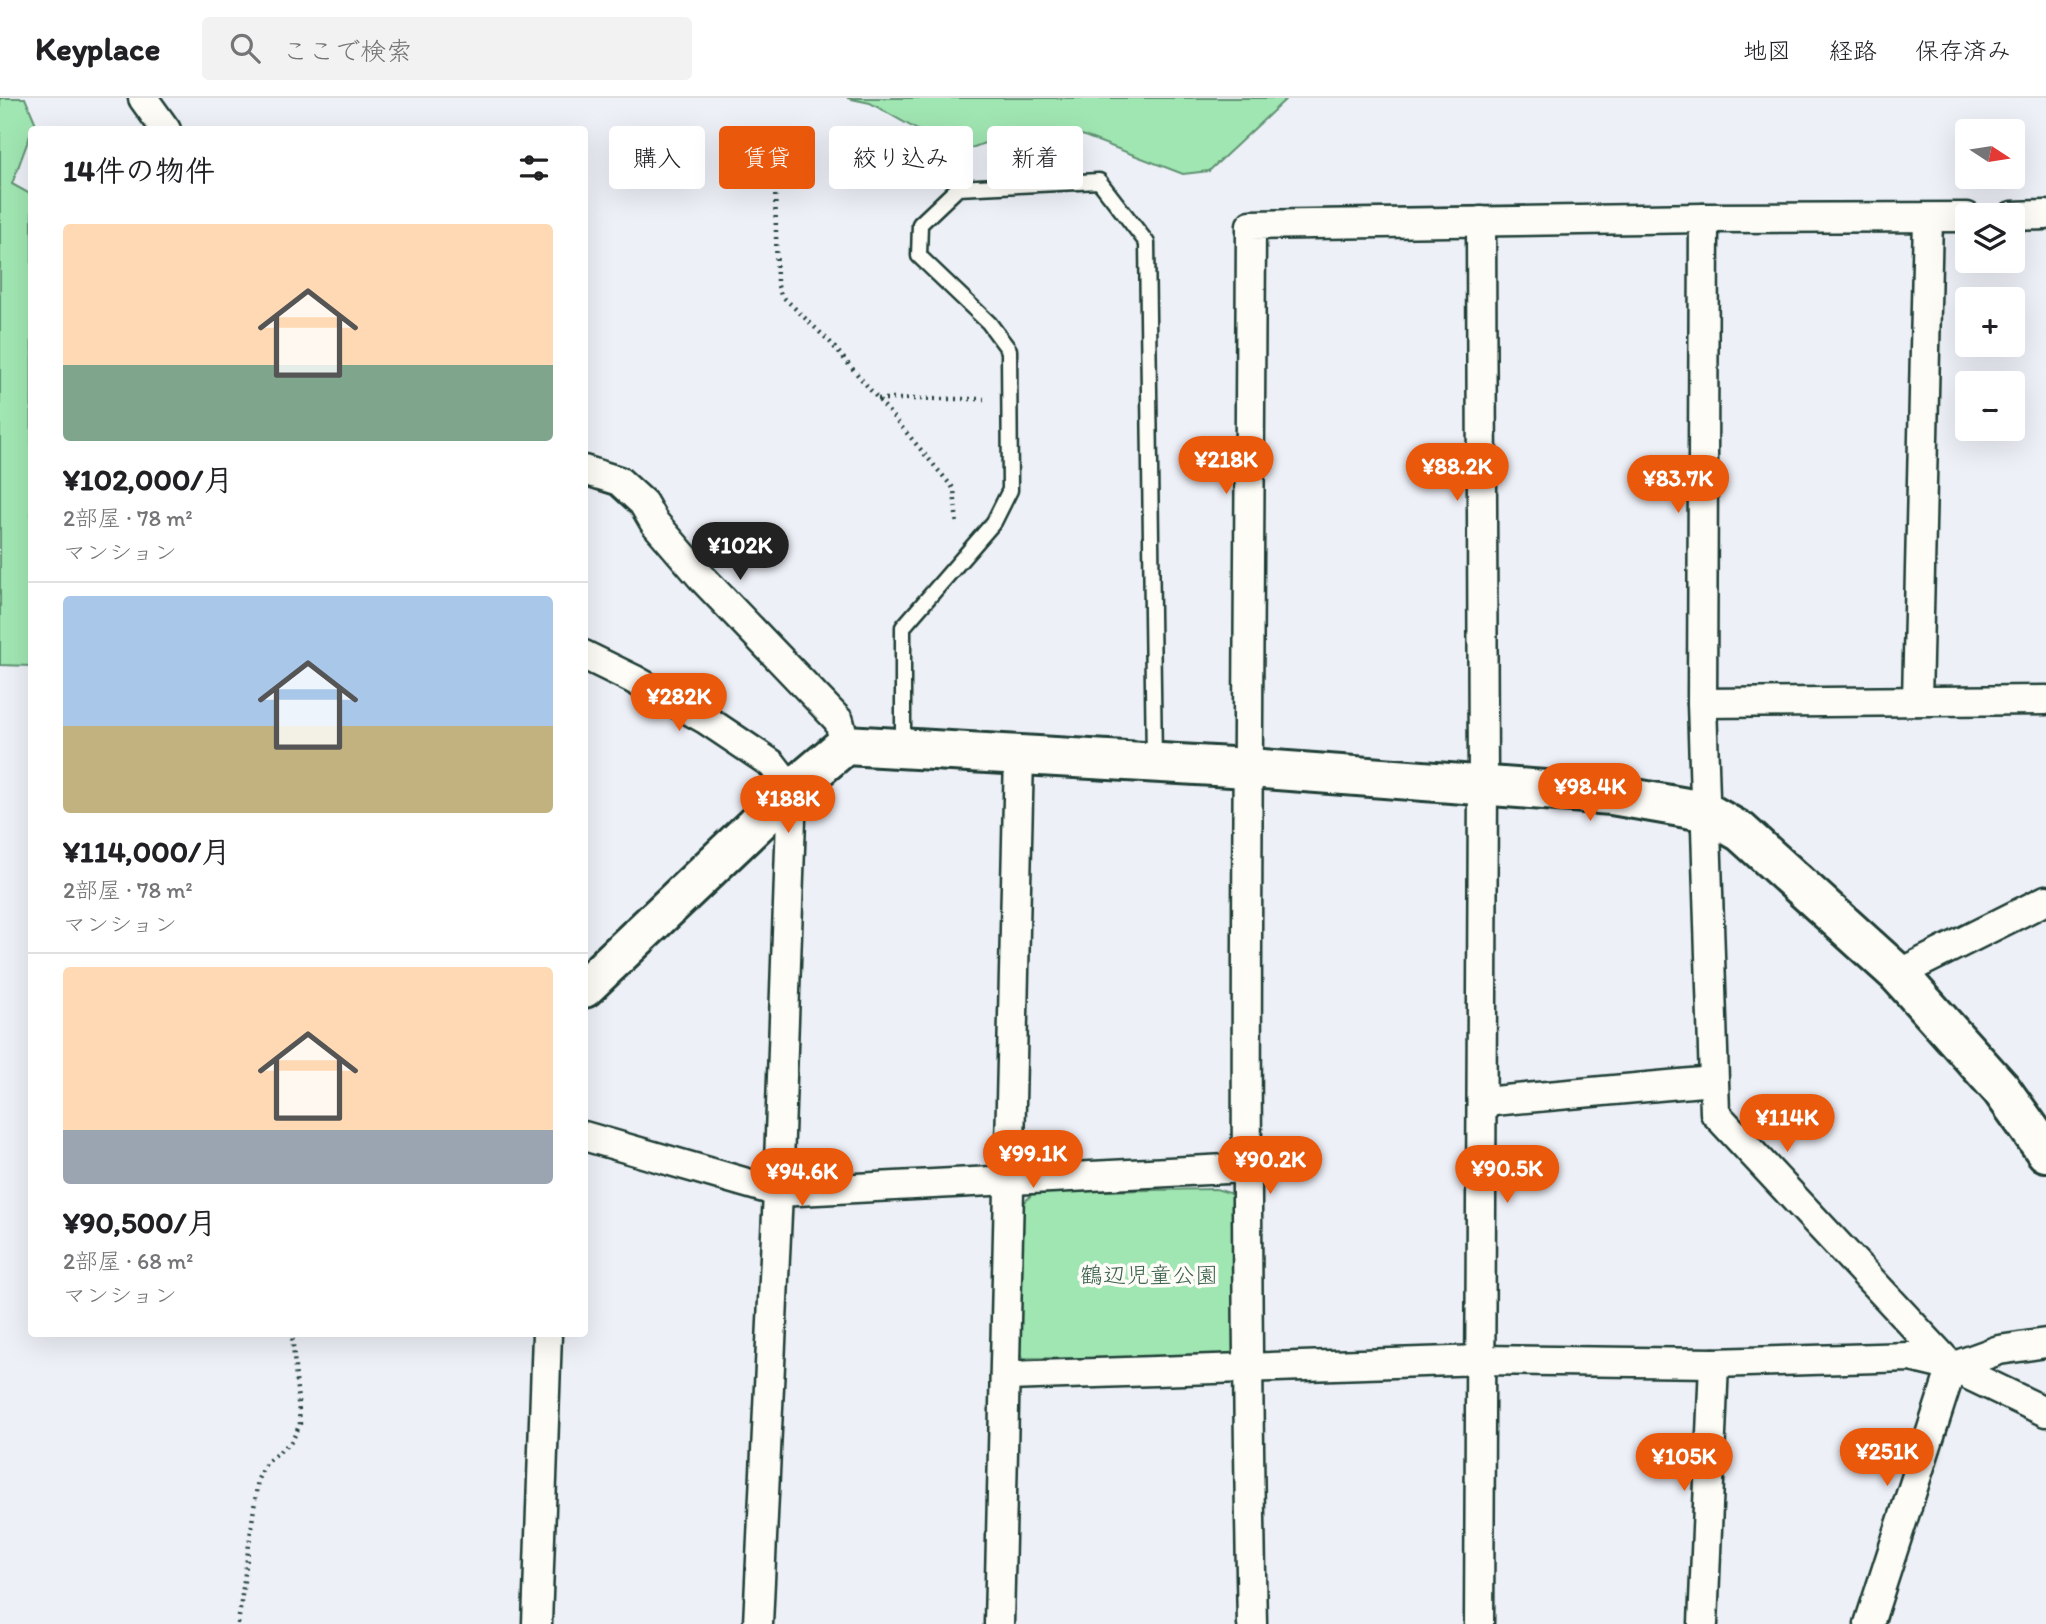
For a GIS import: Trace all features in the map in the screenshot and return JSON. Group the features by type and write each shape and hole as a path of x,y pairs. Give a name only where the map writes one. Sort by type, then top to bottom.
{"street":[{"path":"143,98 163,126"},
{"path":"2025,216 2046,215"},
{"path":"1252,1624 1246,1168 1251,225 1955,217"},
{"path":"1704,218 1702,702 1715,1113 1952,1367"},
{"path":"1917,701 1928,218"},
{"path":"1479,1624 1483,785 1481,221"},
{"path":"588,471 619,481 643,503 654,522 704,580 839,721 845,745"},
{"path":"588,658 633,679 705,719 772,764 792,790 778,1192 758,1624"},
{"path":"1702,702 2046,700"},
{"path":"588,984 792,790 845,745 1249,768 1612,794 1704,811 1741,832 1898,974 2001,1089 2046,1152"},
{"path":"999,1624 1019,755"},
{"path":"1898,974 2046,900"},
{"path":"1482,1102 1713,1080"},
{"path":"588,1137 778,1192 1246,1168"},
{"path":"537,1624 547,1337"},
{"path":"1952,1367 1999,1350 2046,1343"},
{"path":"1005,1376 1247,1370 1482,1360 1714,1363 1910,1357 1952,1367 2046,1412"},
{"path":"1703,1624 1714,1363"},
{"path":"1869,1624 1952,1367"}],"lane":[{"path":"903,749 903,626 994,523 1010,490 1009,350 989,323 919,256 920,224 958,188 1099,181 1147,243 1154,763"}],"path":[{"path":"776,189 777,283 781,295 830,342 954,489 958,542 968,552"},
{"path":"878,399 1010,399"},
{"path":"238,1624 258,1479 266,1463 292,1441 300,1424 292,1337"}],"green space":[{"path":"0,98 25,98 36,124 28,126 28,141 12,184 28,193 28,666 0,665"},
{"path":"847,98 1287,98 1209,171 1183,174 1083,135 1083,126 987,126 987,142 973,147 973,126 910,126 870,103"},
{"name":"鶴辺児童公園","path":"1216,1189 1233,1194 1236,1349 1225,1359 1023,1358 1016,1348 1023,1204 1034,1192"}]}
